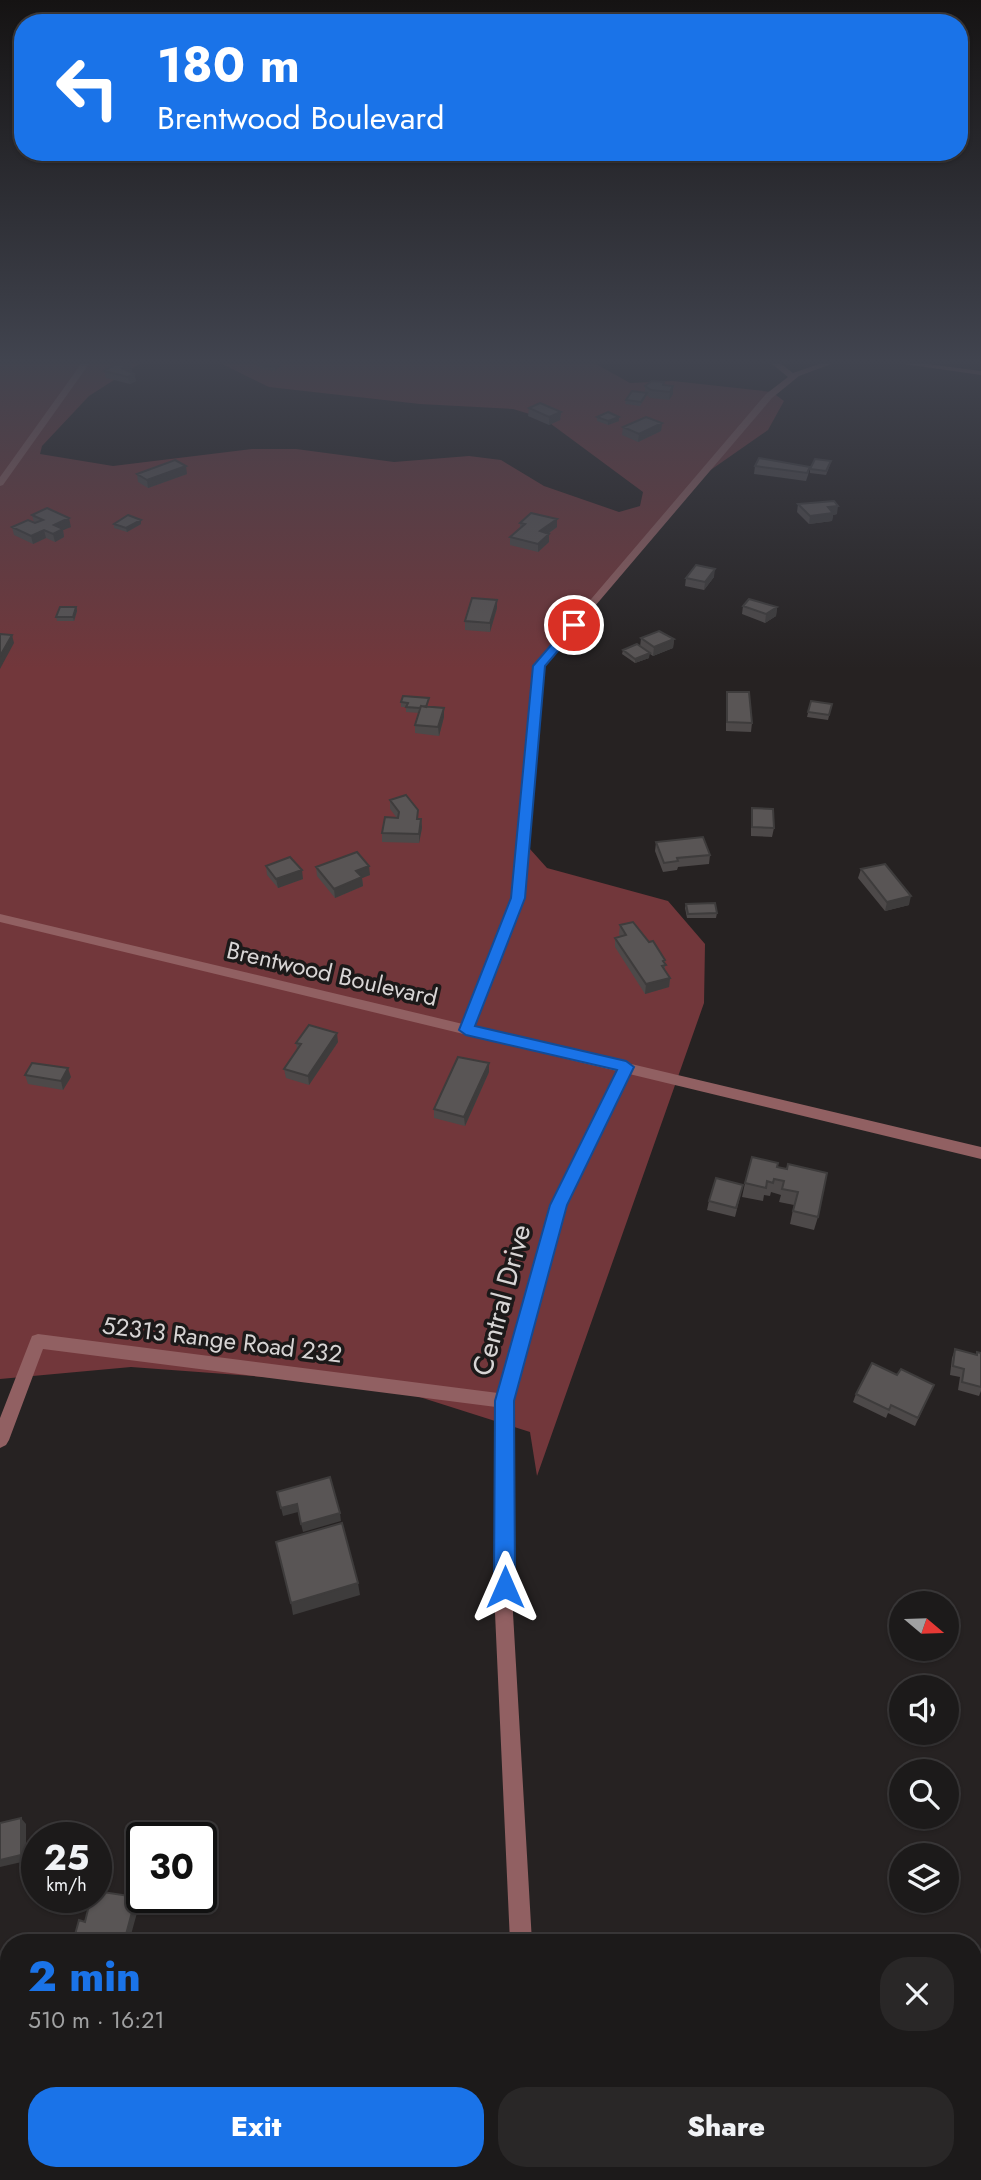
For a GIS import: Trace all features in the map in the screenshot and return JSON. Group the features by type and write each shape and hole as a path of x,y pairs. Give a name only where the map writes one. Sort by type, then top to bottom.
{"street":[{"path":"0,483 12,466"},
{"path":"466,1030 518,898 539,666 710,466"},
{"name":"Brentwood Boulevard","path":"0,918 981,1153"},
{"name":"Central Drive","path":"521,1934 505,1613 504,1401 558,1205 626,1067"},
{"name":"52313 Range Road 232","path":"0,1440 38,1341 504,1401"}],"shaded area":[{"path":"0,466 510,466 544,486 619,512 640,506 643,492 608,466 717,466 692,483 531,682 521,839 547,868 668,901 705,944 704,1003 537,1476 530,1432 385,1386 131,1367 0,1379"}],"building":[{"path":"159,466 186,466 147,480 137,474"},
{"path":"755,466 803,466 810,467 807,473"},
{"path":"812,466 829,466 826,471 810,469"},
{"path":"834,501 838,506 828,507 833,513 810,516 798,504"},
{"path":"47,508 69,518 54,525 63,529 53,534 44,530 31,536 12,527 28,520 35,523 43,520 32,515"},
{"path":"531,513 557,519 540,531 549,534 538,544 510,537 525,524 520,523"},
{"path":"128,515 141,520 126,528 114,524"},
{"path":"696,565 715,569 705,582 686,578"},
{"path":"472,598 497,600 490,623 465,621"},
{"path":"749,599 777,607 766,614 743,606"},
{"path":"60,607 76,607 73,617 56,617"},
{"path":"659,631 674,639 654,647 641,638"},
{"path":"0,634 12,635 0,656"},
{"path":"637,644 650,653 635,659 623,650"},
{"path":"727,692 749,692 752,723 727,722"},
{"path":"403,696 429,698 426,707 406,707 408,703 401,702"},
{"path":"811,701 832,704 829,715 808,712"},
{"path":"421,706 444,708 438,727 415,725"},
{"path":"406,795 418,810 417,819 421,819 419,834 382,833 385,817 398,818 399,812 390,800"},
{"path":"752,808 773,809 774,828 752,827"},
{"path":"703,837 710,855 677,858 678,861 664,863 656,842"},
{"path":"357,852 369,866 356,871 362,877 334,889 316,867"},
{"path":"290,857 302,870 276,879 266,866"},
{"path":"885,864 911,896 887,902 861,869"},
{"path":"715,903 717,913 688,914 686,904"},
{"path":"633,922 649,942 653,941 665,960 663,961 666,965 662,966 670,978 646,984 615,938 626,935 620,925"},
{"path":"309,1025 337,1033 308,1076 284,1069 301,1044 296,1043"},
{"path":"458,1057 489,1063 464,1117 434,1109"},
{"path":"32,1063 68,1068 61,1081 25,1075"},
{"path":"752,1157 778,1163 777,1167 787,1169 788,1164 827,1173 818,1217 793,1211 798,1192 782,1189 784,1181 767,1181 766,1188 745,1183"},
{"path":"716,1178 743,1185 736,1208 709,1201"},
{"path":"955,1349 977,1355 977,1352 981,1353 981,1387 962,1382 964,1369 953,1366"},
{"path":"872,1363 897,1375 901,1369 934,1385 918,1418 891,1405 889,1410 856,1394"},
{"path":"330,1477 340,1513 301,1524 297,1504 281,1508 277,1492"},
{"path":"342,1523 358,1583 291,1603 276,1542"},
{"path":"21,1818 21,1855 0,1860 0,1823"},
{"path":"112,1893 126,1896 126,1913 132,1913 126,1934 75,1934 79,1920 85,1922 87,1913 112,1913"}],"route":[{"path":"505,1587 504,1401 558,1205 626,1067 466,1030 518,898 539,666 574,625"}]}
